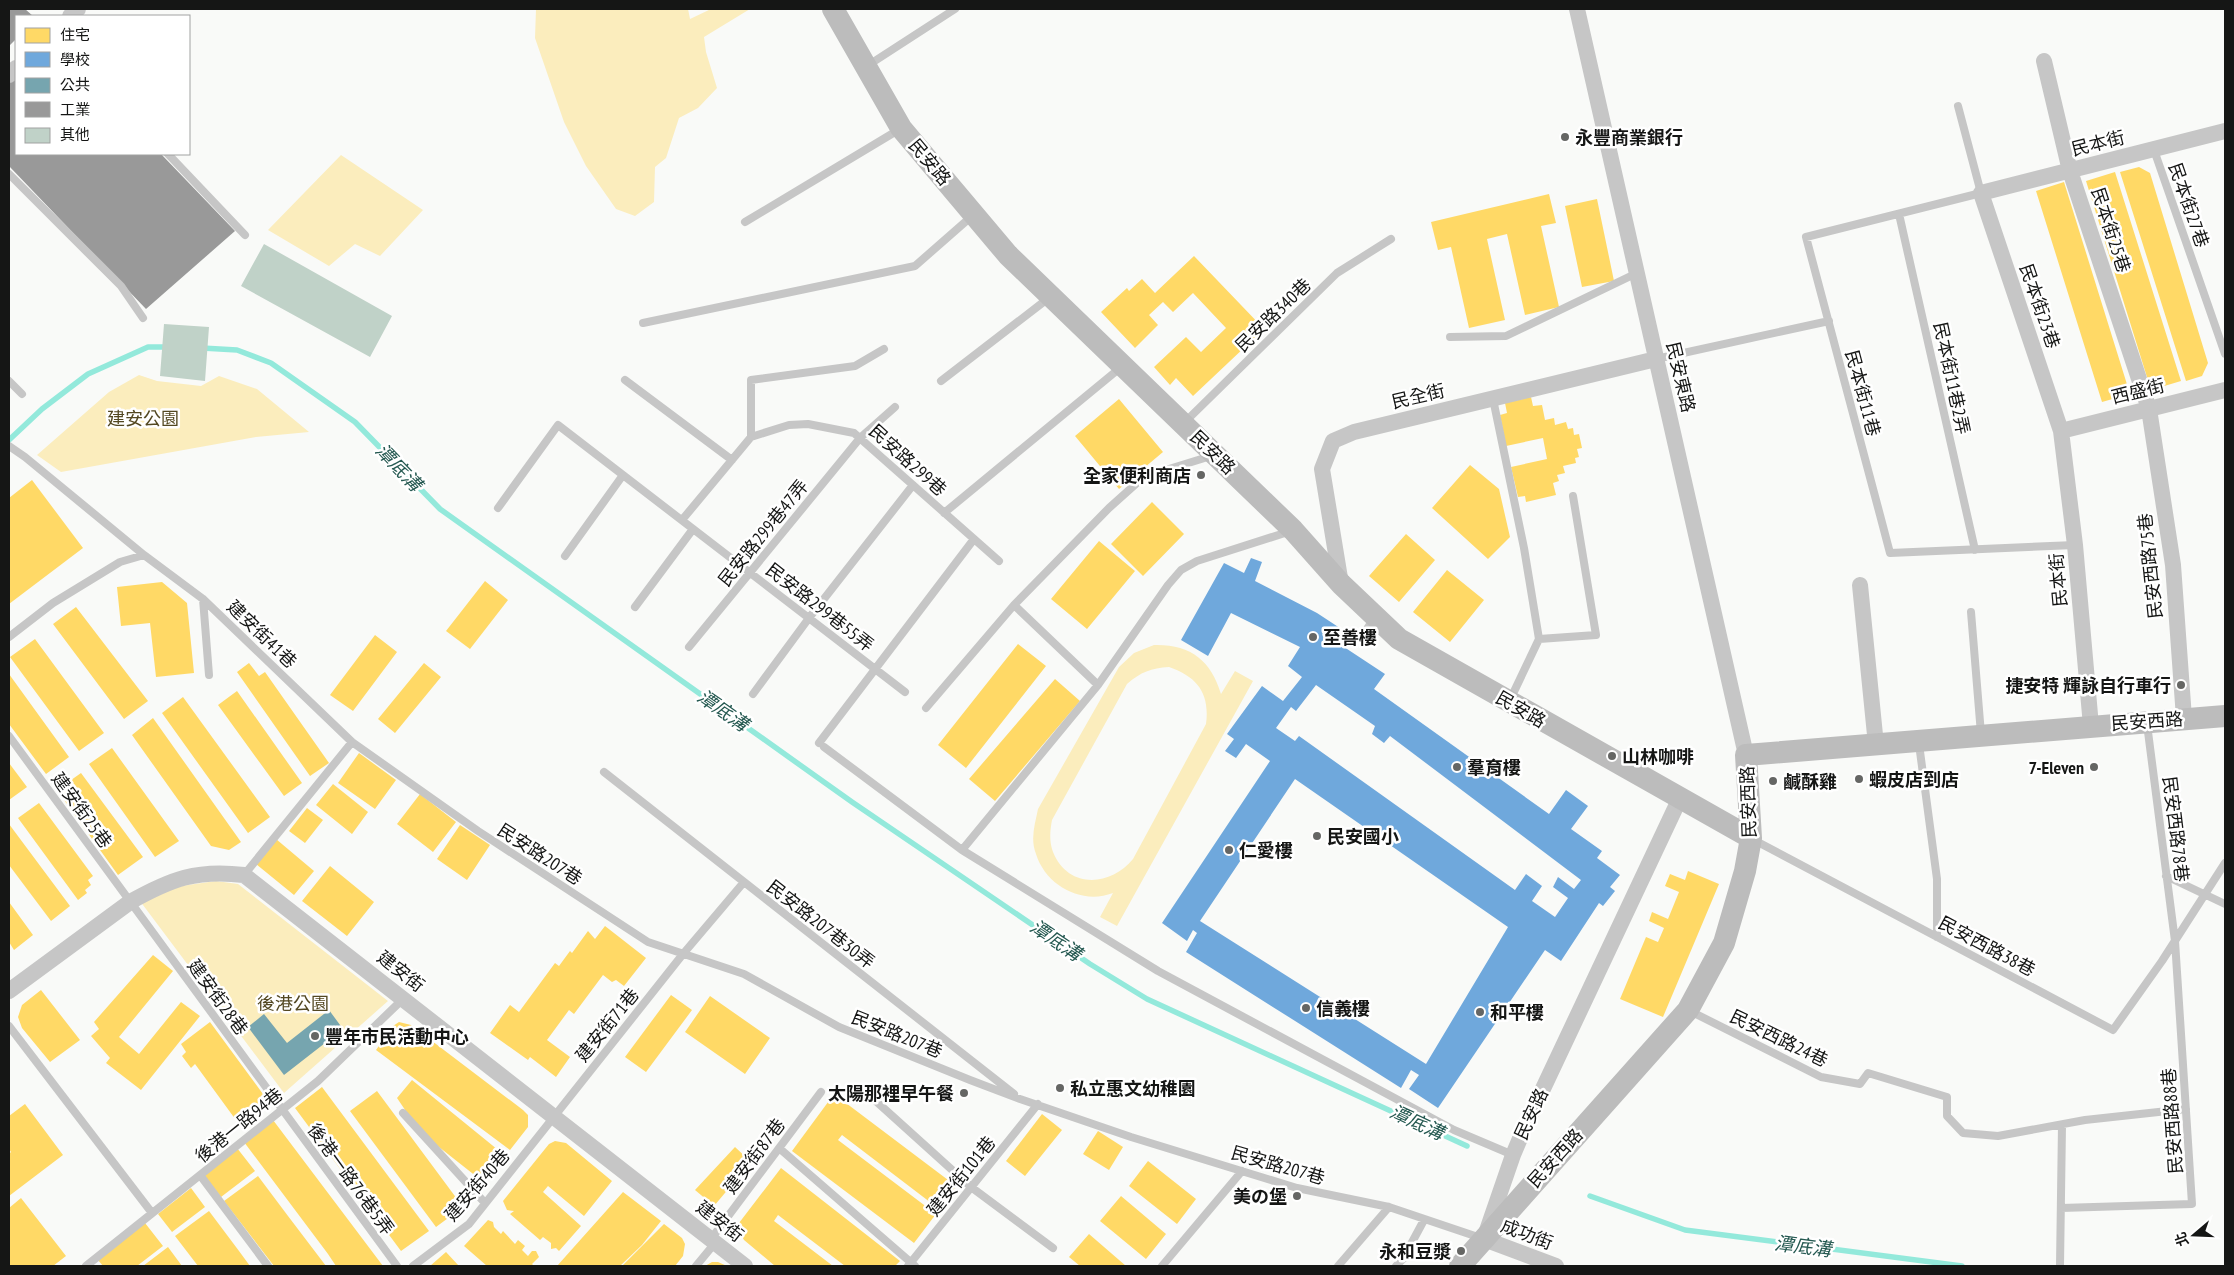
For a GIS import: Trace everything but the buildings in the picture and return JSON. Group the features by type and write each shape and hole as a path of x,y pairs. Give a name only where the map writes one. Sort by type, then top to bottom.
{"street":[{"name":"民安路","path":"833,9 901,128 1008,255 1184,423 1293,530 1341,584 1399,638 1750,838"},
{"name":"民安東路","path":"1577,9 1746,755"},
{"name":"民本街25巷","path":"2044,61 2070,171 2149,409"},
{"name":"民本街","path":"1981,193 2225,131"},
{"name":"民本街23巷","path":"1981,193 2061,431"},
{"name":"民全街","path":"1341,584 1322,469 1333,441 1354,432 1656,359"},
{"name":"西盛街","path":"2061,431 2225,390"},
{"name":"民安西路75巷","path":"2149,409 2173,565 2184,718"},
{"name":"民本街","path":"2061,431 2075,545 2091,726"},
{"path":"1860,585 1876,745"},
{"name":"民安西路","path":"1484,1239 1688,1010 1724,943 1745,871 1750,838 1746,755 2225,716"},
{"name":"民安路","path":"1460,1266 1484,1239 1513,1155 1680,798"},
{"path":"9,991 130,902 177,879 219,872 244,874"},
{"name":"建安街","path":"244,874 745,1266"},
{"name":"成功街","path":"1484,1239 1556,1266"}],"lane":[{"path":"866,67 955,9"},
{"path":"1958,106 1981,193"},
{"path":"745,222 901,128"},
{"name":"民本街27巷","path":"2154,150 2225,354"},
{"path":"169,155 245,235"},
{"path":"9,174 121,286 144,318"},
{"name":"民本街11巷","path":"1981,193 1806,236 1890,553 2075,545"},
{"path":"643,323 915,266 974,214"},
{"name":"民本街11巷2弄","path":"1900,214 1974,550"},
{"name":"民安路340巷","path":"1184,423 1337,273 1391,239"},
{"path":"1450,336 1506,336 1637,273"},
{"path":"941,381 1052,296"},
{"path":"1656,359 1829,321"},
{"path":"682,520 752,437 751,380 855,366 884,349"},
{"name":"民安路299巷","path":"944,513 1123,366"},
{"path":"9,380 22,394"},
{"path":"625,380 732,460"},
{"path":"1493,399 1524,548 1540,639 1509,702"},
{"name":"民安路299巷47弄","path":"689,646 860,438 895,406"},
{"name":"民安路299巷","path":"752,437 789,425 808,424 854,433 998,561"},
{"name":"民安路299巷55弄","path":"498,508 558,425 904,692"},
{"name":"建安街41巷","path":"9,446 144,555 203,599 352,742"},
{"path":"926,708 1014,605 1138,482 1156,473 1216,455"},
{"path":"564,556 623,475"},
{"path":"753,694 809,618 913,485"},
{"path":"1540,639 1596,635 1573,496"},
{"path":"635,607 693,529"},
{"path":"962,850 1098,685 1168,585 1181,570 1197,561 1293,530"},
{"path":"974,539 875,669 821,745 962,850 1158,971 1454,1130 1513,1155"},
{"path":"9,637 53,603 120,562 144,555"},
{"path":"203,599 209,675"},
{"path":"1014,605 1098,685"},
{"path":"1971,612 1982,736"},
{"path":"1362,637 1375,616"},
{"name":"民安西路78巷","path":"2147,721 2175,941"},
{"name":"建安街25巷","path":"9,736 130,902"},
{"path":"244,874 352,742"},
{"name":"民安路207巷","path":"352,742 478,831 648,942 744,974 839,1027 1020,1099 1131,1137 1298,1188 1389,1208 1484,1239"},
{"path":"1919,742 1937,879 1937,936"},
{"name":"民安路207巷30弄","path":"604,772 1020,1099"},
{"name":"民安西路38巷","path":"1750,838 2113,1030 2175,941"},
{"path":"2175,941 2225,863"},
{"path":"2166,876 2225,904"},
{"name":"建安街71巷","path":"554,1115 683,954 744,882"},
{"name":"建安街28巷","path":"130,902 282,1109"},
{"name":"民安西路88巷","path":"2061,1208 2192,1204 2175,941"},
{"name":"後港一路94巷","path":"86,1266 318,1081 404,998"},
{"name":"民安西路24巷","path":"1688,1010 1821,1077 1860,1084 1868,1073 1947,1097 1947,1116 1964,1133 1998,1136 2062,1125"},
{"path":"9,1026 152,1213"},
{"name":"建安街87巷","path":"696,1266 821,1092"},
{"path":"868,1094 971,1188 1053,1248"},
{"name":"建安街101巷","path":"911,1265 1038,1104"},
{"name":"後港一路76巷5弄","path":"282,1109 397,1266"},
{"path":"2060,1265 2062,1125 2085,1120 2186,1109"},
{"path":"403,1113 485,1203"},
{"name":"建安街40巷","path":"413,1266 469,1224 554,1115"},
{"path":"779,1148 911,1265"},
{"path":"1166,1265 1242,1172"},
{"path":"200,1175 268,1266"},
{"path":"1338,1266 1389,1208"},
{"path":"1396,1266 1403,1259 1424,1220"}],"green space":[{"path":"536,9 688,9 690,19 711,9 750,9 704,37 706,52 717,88 698,108 679,118 666,158 655,167 654,202 635,216 616,209 586,166 564,122 535,38"},
{"path":"341,155 423,210 380,256 355,244 329,266 268,230"},
{"name":"建安公園","path":"139,375 157,381 201,386 219,376 257,389 309,432 256,437 61,472 37,455 109,392"},
{"path":"1154,645 1167,645 1188,651 1205,663 1217,682 1221,694 1235,671 1253,681 1117,926 1100,917 1113,893 1089,896 1067,890 1057,884 1041,865 1034,848 1033,837 1038,809 1119,667 1134,653","holes":["1169,667 1179,671 1195,682 1204,695 1207,713 1206,724 1133,859 1124,868 1102,879 1090,880 1079,878 1069,873 1060,864 1053,852 1050,836 1052,820 1127,684 1137,676 1157,668"]},
{"name":"後港公園","path":"216,881 238,884 388,1001 284,1093 140,901 174,887"}],"waterway":[{"name":"潭底溝","path":"9,440 42,409 88,374 148,347 168,347"},
{"name":"潭底溝","path":"202,348 237,350 271,363 355,422 440,509 852,802 1090,964 1147,999 1467,1146"},
{"name":"潭底溝","path":"1590,1196 1685,1230 1962,1266"}],"place":[{"name":"永豐商業銀行","path":"1565,137"},
{"name":"全家便利商店","path":"1201,475"},
{"name":"至善樓","path":"1313,637"},
{"name":"捷安特 輝詠自行車行","path":"2181,685"},
{"name":"山林咖啡","path":"1612,756"},
{"name":"羣育樓","path":"1457,767"},
{"name":"7-Eleven","path":"2094,767"},
{"name":"蝦皮店到店","path":"1859,779"},
{"name":"鹹酥雞","path":"1773,781"},
{"name":"民安國小","path":"1317,836"},
{"name":"仁愛樓","path":"1229,850"},
{"name":"信義樓","path":"1306,1008"},
{"name":"和平樓","path":"1480,1012"},
{"name":"豐年市民活動中心","path":"315,1036"},
{"name":"私立惠文幼稚園","path":"1060,1088"},
{"name":"太陽那裡早午餐","path":"964,1093"},
{"name":"美の堡","path":"1297,1196"},
{"name":"永和豆漿","path":"1461,1251"}]}
